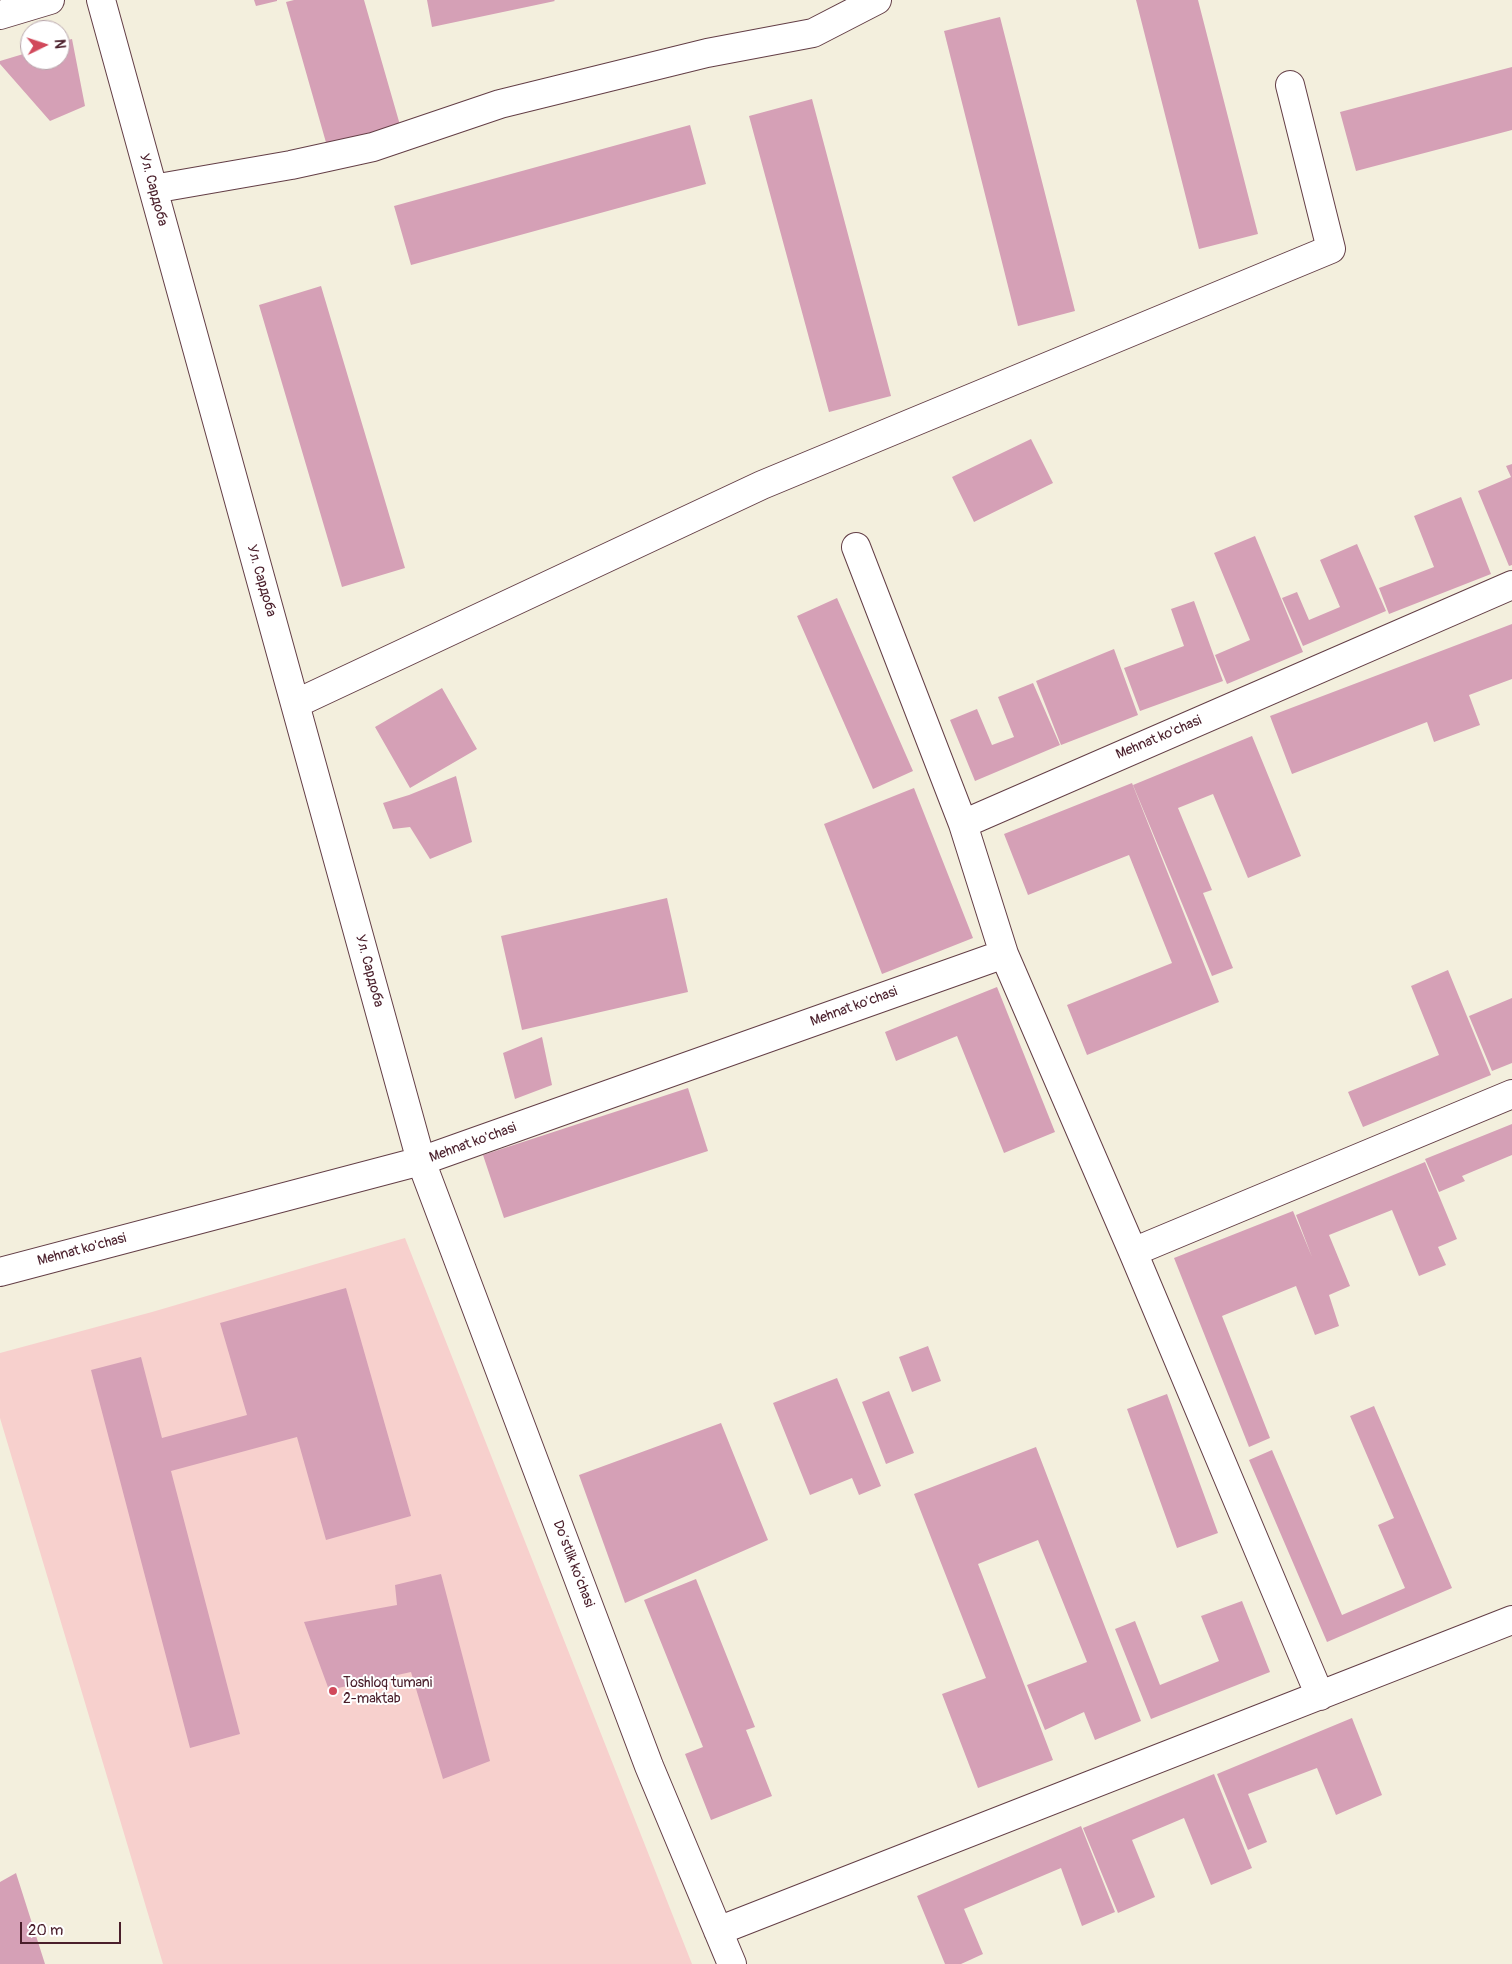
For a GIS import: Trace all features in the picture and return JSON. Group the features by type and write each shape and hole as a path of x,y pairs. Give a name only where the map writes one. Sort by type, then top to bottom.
{"street":[{"path":"0,15 50,0"},
{"name":"Ул. Сардоба","path":"101,0 421,1161"},
{"path":"153,189 291,165 373,147 500,104 707,53 813,33 877,0"},
{"path":"295,704 762,485 1331,249 1290,85"},
{"path":"856,547 963,824 1004,954 1133,1252 1320,1696"},
{"name":"Mehnat ko'chasi","path":"963,824 1512,585"},
{"name":"Mehnat ko'chasi","path":"0,1272 421,1161 1004,954"},
{"path":"1133,1252 1512,1094"},
{"name":"Do‘stlik ko‘chasi","path":"421,1161 649,1766 732,1964"},
{"path":"718,1931 1512,1620"}],"shaded area":[{"name":"Toshloq tumani 2-maktab","path":"405,1238 692,1964 163,1964 0,1418 0,1353 152,1312"}],"building":[{"path":"254,0 277,0 277,1 256,6"},
{"path":"294,0 364,0 400,125 327,146 286,2"},
{"path":"427,0 554,0 555,1 432,27"},
{"path":"1136,0 1198,0 1258,234 1199,249"},
{"path":"1000,17 1075,311 1018,326 944,31"},
{"path":"72,39 85,106 50,121 0,64 0,61 20,55 20,70 70,70 70,40"},
{"path":"1512,67 1512,130 1356,171 1340,112"},
{"path":"812,99 891,396 829,412 749,116"},
{"path":"690,125 706,184 411,265 394,206"},
{"path":"321,286 405,568 342,587 259,305"},
{"path":"1031,439 1053,483 974,522 952,477"},
{"path":"1512,464 1512,565 1509,566 1478,491 1511,477 1506,466"},
{"path":"1461,497 1491,574 1389,614 1379,588 1434,567 1414,516"},
{"path":"1255,536 1303,652 1227,684 1215,655 1250,640 1214,553"},
{"path":"1357,544 1386,611 1303,646 1282,598 1297,592 1309,620 1340,607 1320,560"},
{"path":"837,598 913,771 873,789 797,616"},
{"path":"1194,601 1223,681 1140,711 1124,668 1184,646 1171,609"},
{"path":"1512,624 1512,679 1469,695 1480,725 1434,742 1427,722 1292,774 1270,716"},
{"path":"1114,649 1138,715 1061,745 1036,681"},
{"path":"1033,683 1060,745 975,781 950,720 977,709 992,745 1014,737 998,697"},
{"path":"442,688 477,749 410,788 375,727"},
{"path":"1252,736 1301,856 1248,878 1213,794 1178,808 1212,890 1203,893 1233,968 1212,976 1133,785"},
{"path":"456,776 472,842 430,859 410,827 393,829 383,803 409,795"},
{"path":"1132,783 1219,1002 1087,1055 1067,1005 1172,963 1129,855 1028,895 1004,834"},
{"path":"914,788 973,938 882,974 824,824"},
{"path":"667,898 688,992 522,1030 501,936"},
{"path":"1448,970 1491,1075 1363,1127 1348,1092 1439,1055 1411,986"},
{"path":"997,987 1055,1132 1004,1153 957,1036 896,1061 885,1032"},
{"path":"1512,998 1512,1063 1492,1071 1469,1016"},
{"path":"542,1037 552,1085 515,1099 503,1053"},
{"path":"688,1088 708,1151 504,1218 483,1155"},
{"path":"1512,1124 1512,1155 1462,1176 1465,1181 1439,1192 1425,1159"},
{"path":"1425,1162 1457,1239 1438,1247 1446,1265 1419,1276 1392,1210 1329,1235 1350,1286 1329,1295 1339,1326 1315,1335 1296,1286 1222,1316 1270,1438 1249,1447 1174,1258 1293,1211 1312,1257 1296,1215"},
{"path":"346,1288 411,1516 326,1540 297,1437 171,1471 240,1734 190,1748 91,1370 141,1357 162,1438 247,1415 220,1323"},
{"path":"928,1346 941,1381 912,1392 899,1357"},
{"path":"837,1378 881,1486 859,1495 852,1478 810,1495 773,1403"},
{"path":"889,1391 914,1453 886,1464 862,1402"},
{"path":"1167,1394 1218,1533 1177,1548 1127,1409"},
{"path":"1374,1406 1452,1588 1327,1642 1249,1460 1272,1450 1342,1615 1405,1588 1378,1525 1394,1518 1350,1416"},
{"path":"721,1423 768,1540 625,1603 579,1475"},
{"path":"1036,1447 1141,1721 1095,1740 1084,1712 1045,1730 1027,1685 1087,1662 1038,1540 978,1564 1053,1760 978,1788 942,1694 986,1678 914,1494"},
{"path":"441,1574 490,1761 443,1779 411,1672 329,1690 304,1622 397,1605 395,1585"},
{"path":"696,1579 755,1727 746,1730 772,1796 711,1820 685,1754 703,1747 644,1600"},
{"path":"1242,1601 1270,1672 1151,1719 1115,1629 1135,1621 1160,1685 1219,1661 1201,1616"},
{"path":"1352,1718 1382,1795 1336,1815 1317,1768 1248,1794 1267,1842 1248,1850 1217,1774"},
{"path":"1214,1774 1252,1868 1211,1885 1184,1818 1132,1840 1155,1897 1118,1913 1083,1828"},
{"path":"1081,1826 1115,1912 1082,1926 1061,1868 964,1909 983,1954 961,1964 945,1964 917,1896"},
{"path":"16,1873 45,1964 0,1964 0,1882"}],"place":[{"name":"Toshloq tumani 2-maktab","path":"333,1691"}]}
